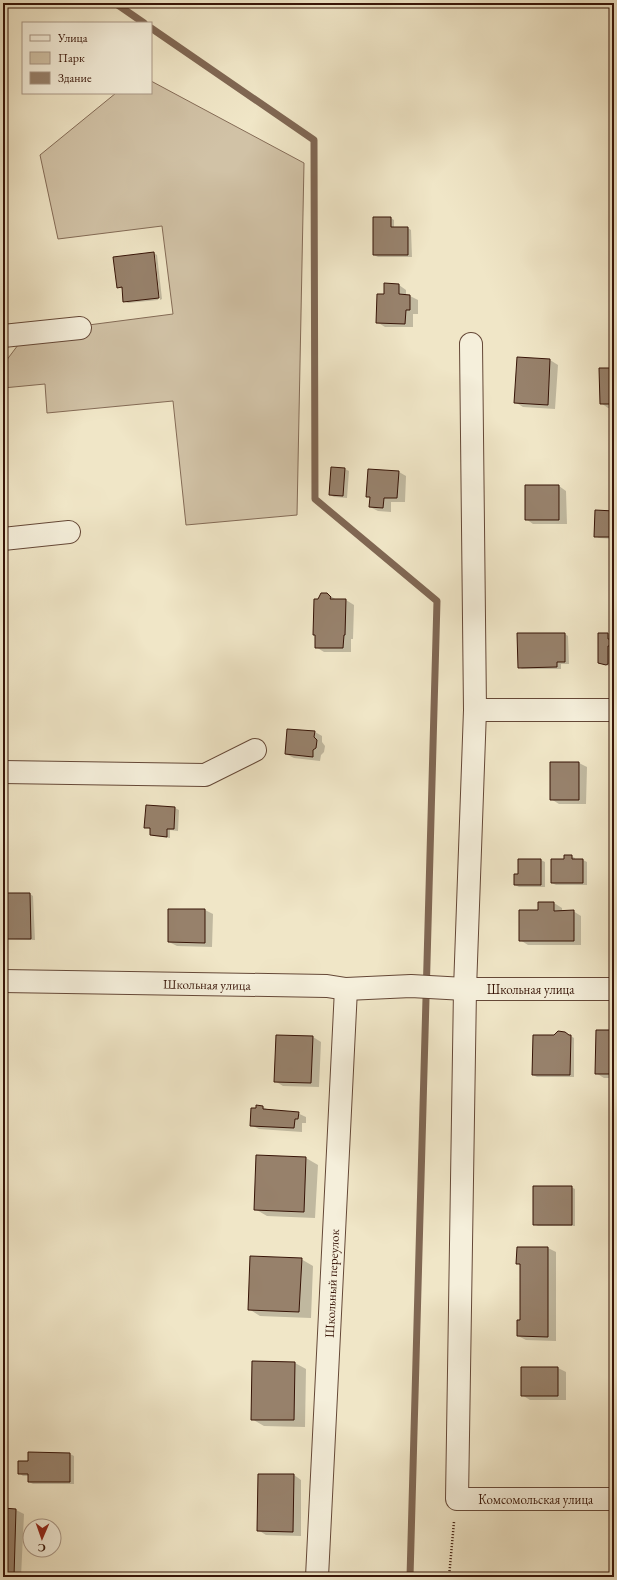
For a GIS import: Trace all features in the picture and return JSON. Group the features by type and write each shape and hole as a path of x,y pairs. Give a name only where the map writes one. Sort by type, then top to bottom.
{"street":[{"path":"3,336 80,328"},
{"path":"457,1499 456,988 475,710 471,344"},
{"path":"3,539 69,532"},
{"path":"475,710 614,710"},
{"path":"3,772 205,775 255,750"},
{"name":"Школьная улица","path":"3,981 327,986 346,989 412,986 456,988 614,989"},
{"name":"Школьный переулок","path":"317,1577 346,989"},
{"name":"Комсомольская улица","path":"457,1499 614,1498"}],"path":[{"path":"449,1577 457,1499"}],"green space":[{"path":"152,82 304,163 297,515 186,525 173,401 47,413 45,384 3,388 3,365 27,333 173,314 162,226 58,239 40,155 115,94 152,94"}],"building":[{"path":"373,217 391,217 391,227 408,227 408,255 373,255"},
{"path":"154,252 159,298 123,302 122,287 117,288 113,257"},
{"path":"384,283 399,284 399,294 410,295 410,310 406,310 405,324 376,323 377,294 384,294"},
{"path":"517,357 550,359 548,405 514,403"},
{"path":"599,368 614,368 614,404 600,404"},
{"path":"331,467 345,468 343,496 329,495"},
{"path":"368,469 399,471 397,498 384,498 383,508 369,507 370,497 366,497"},
{"path":"525,485 559,485 559,520 525,520"},
{"path":"595,510 614,511 614,537 594,537"},
{"path":"321,593 327,593 331,597 330,599 346,599 345,635 343,648 315,648 315,635 313,635 314,599 318,599"},
{"path":"517,633 565,633 565,662 557,662 557,667 518,668"},
{"path":"598,633 608,633 608,639 612,639 612,646 608,646 608,664 606,665 598,663"},
{"path":"287,729 315,731 314,737 317,740 316,748 313,750 313,757 285,754"},
{"path":"550,762 579,762 579,800 550,800"},
{"path":"146,805 175,807 174,829 167,829 167,837 150,835 150,828 144,828"},
{"path":"564,855 572,855 572,859 583,859 583,883 551,883 551,859 564,859"},
{"path":"518,859 541,859 541,885 514,885 514,874 518,874"},
{"path":"3,893 30,893 31,939 3,939"},
{"path":"538,902 554,902 554,911 574,910 574,941 519,941 519,910 538,910"},
{"path":"168,909 205,909 205,943 168,942"},
{"path":"596,1030 614,1030 614,1074 595,1074"},
{"path":"558,1031 571,1035 570,1075 532,1075 533,1035 554,1035"},
{"path":"276,1035 313,1036 311,1083 274,1082"},
{"path":"256,1105 263,1106 263,1109 299,1112 298,1119 295,1119 294,1128 250,1126 251,1108 256,1108"},
{"path":"256,1155 306,1157 304,1212 254,1210"},
{"path":"533,1186 572,1186 572,1225 533,1225"},
{"path":"517,1247 548,1247 548,1337 517,1336 517,1320 520,1320 520,1264 516,1264"},
{"path":"250,1256 302,1258 299,1312 248,1310"},
{"path":"252,1361 295,1362 294,1420 251,1420"},
{"path":"521,1367 558,1367 558,1396 521,1396"},
{"path":"28,1452 70,1453 70,1482 28,1482 28,1474 18,1474 18,1461 28,1461"},
{"path":"258,1474 294,1474 293,1532 257,1531"},
{"path":"3,1508 16,1509 14,1577 3,1577"},
{"path":"247,1573 284,1574 284,1577 247,1577"}],"waterway":[{"path":"115,3 143,22"},
{"path":"152,29 314,140 315,499 437,601 410,1577"}]}
